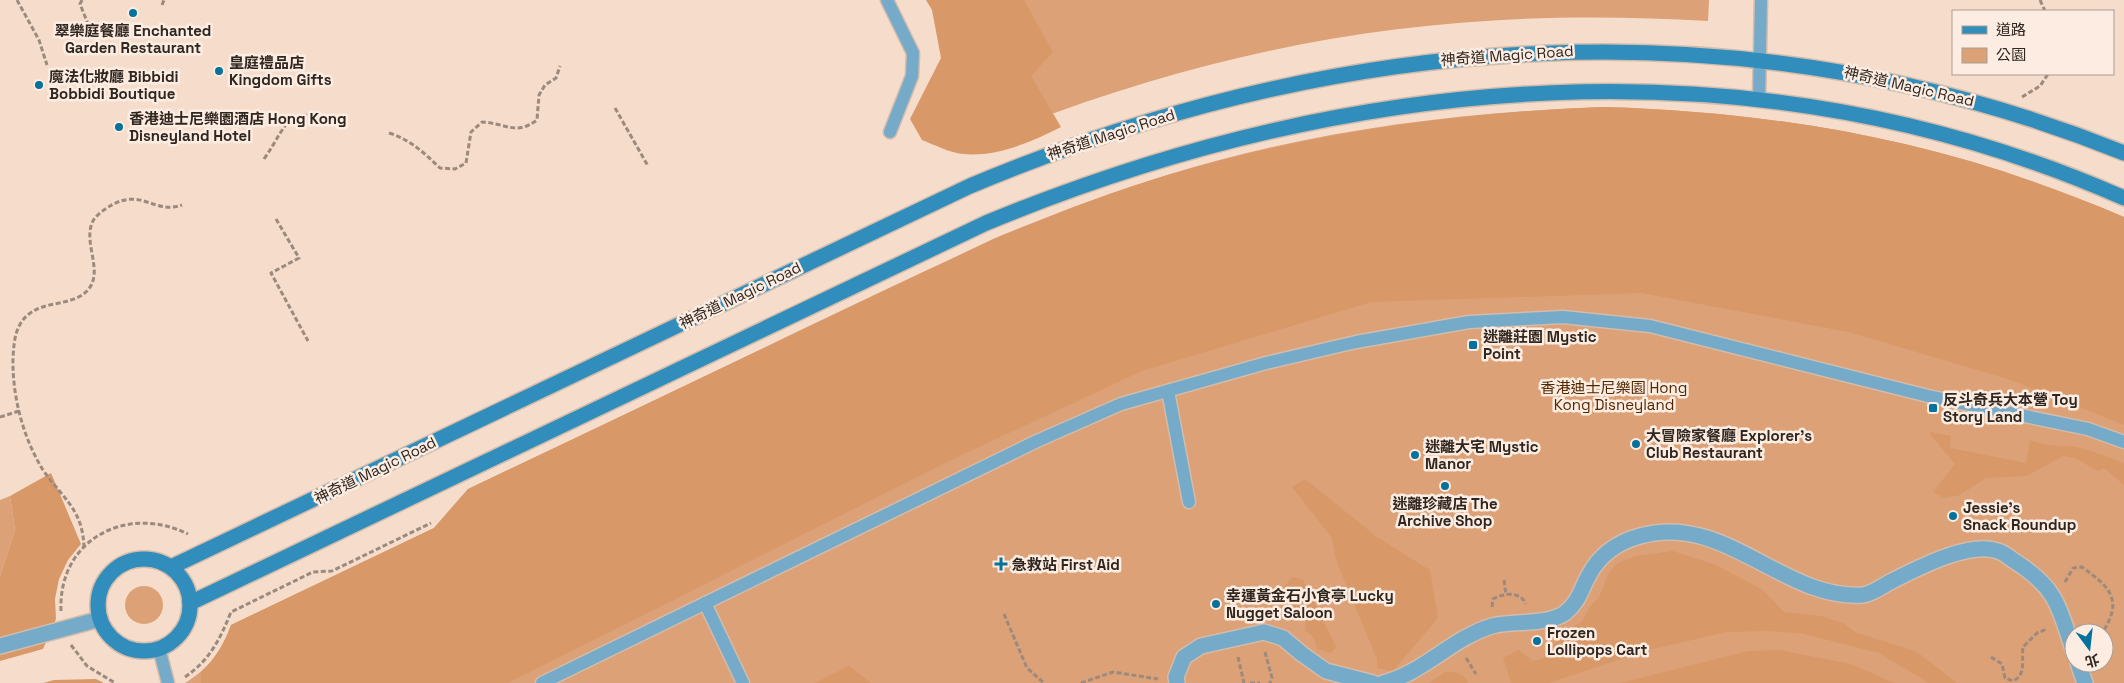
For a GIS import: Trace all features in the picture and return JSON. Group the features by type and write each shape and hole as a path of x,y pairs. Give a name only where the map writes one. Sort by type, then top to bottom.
{"street":[{"name":"神奇道 Magic Road","path":"172,567 970,186 1030,160 1144,121 1216,101 1299,83 1407,64 1472,56 1605,49 1671,51 1760,58 1869,75 1933,90 2051,125 2124,153"},
{"path":"190,604 932,247 1044,198 1113,174 1226,141 1307,122 1476,97 1604,90 1669,92 1759,100 1860,115 1923,129 2048,167 2124,198"},
{"path":"1382,683 1396,680 1459,640 1494,625 1538,621 1564,614 1581,596 1589,575 1603,555 1627,540 1664,532 1698,534 1734,547 1777,572 1834,594 1865,595 1948,555 1972,550 1998,551 2038,577 2054,594 2065,623"},
{"path":"143,559 154,560 172,567 183,580 190,604 187,622 182,631 176,638 159,648 141,650 124,646 109,634 100,619 98,610 100,592 108,576 129,562 143,559"},
{"path":"0,646 100,619"},
{"path":"1177,682 1184,657 1201,646 1260,632 1283,638 1326,671 1373,683"}],"lane":[{"path":"887,0 913,53 912,76 890,132"},
{"path":"1759,100 1761,0"},
{"path":"542,683 1037,441 1121,404 1266,363 1356,342 1468,322 1563,318 1650,326 1875,384 2088,430 2124,442"},
{"path":"1168,391 1189,502"},
{"path":"705,603 743,683"},
{"path":"159,648 173,682"}],"path":[{"path":"16,0 38,40 47,65"},
{"path":"82,0 80,4 90,29 104,34"},
{"path":"162,4 164,0"},
{"path":"389,133 404,138 418,147 440,168 455,169 466,163 471,132 482,122 497,123 510,128 526,128 537,120 539,95 544,85 556,78 560,66"},
{"path":"2022,97 2040,86 2047,75"},
{"path":"615,108 648,166"},
{"path":"264,158 285,124 299,116 316,114 333,119"},
{"path":"84,548 79,517 42,467 22,426 18,411 13,364 14,342 18,325 30,312 82,295 93,283 95,264 89,237 93,220 106,208 118,201 132,198 172,209 182,205"},
{"path":"276,218 299,258 270,274 308,341"},
{"path":"0,417 18,411"},
{"path":"115,683 87,666 69,642 64,629 60,600 71,565 84,548 109,529 133,523 161,524 188,534"},
{"path":"173,682 198,668 210,656 219,641 231,612 313,572 332,571 431,523"},
{"path":"2050,590 2063,585 2074,568 2082,567 2108,588 2115,602 2112,620 2110,623"},
{"path":"1504,580 1506,595"},
{"path":"1492,610 1494,599 1506,595 1516,594 1522,597 1527,606"},
{"path":"1004,614 1027,668 1044,683"},
{"path":"1991,658 2002,664 2004,678 2013,681 2021,675 2023,647 2031,637 2045,629 2064,627"},
{"path":"1260,632 1272,678 1270,683"},
{"path":"1233,637 1244,683"},
{"path":"1081,683 1113,672 1138,678 1177,682"},
{"path":"1250,683 1260,683"}],"green space":[{"path":"958,0 1709,0 1708,21 1617,18 1530,19 1444,24 1359,34 1276,49 1192,70 1108,95 1022,125"},
{"name":"香港迪士尼樂園 Hong Kong Disneyland","path":"1605,107 1674,110 1741,116 1806,125 1934,151 1997,169 2060,191 2124,217 2124,683 185,683 201,671 213,658 223,643 231,625 434,528 468,489 897,284 985,244 1121,190 1221,160 1329,135 1439,119"},
{"path":"10,496 15,530 0,576 0,500"},
{"path":"144,586 157,592 163,605 157,618 144,624 131,618 125,605 131,592"}],"shaded area":[{"path":"926,0 1024,0 1053,52 1031,76 1061,127 1026,143 989,153 963,154 922,140 910,119 941,58 932,10"},
{"path":"1605,107 1674,110 1741,116 1806,125 1870,137 1934,151 1997,169 2060,191 2124,217 2124,425 2011,380 1849,332 1641,293 1371,302 1142,371 947,462 508,683 201,683 201,673 219,651 231,625 434,528 468,489 993,239 1126,188 1171,174 1278,147 1386,127 1440,120 1495,114"},
{"path":"1930,432 1951,436 1950,448 2026,463 2030,440 2049,445 2080,448 2124,464 2124,485 2104,468 2098,471 2075,458 2063,456 2027,476 1986,478 1960,495 1944,498 1933,492 1955,464"},
{"path":"51,473 81,544 68,560 59,579 55,599 56,619 43,649 0,661 0,576 15,530 10,496"},
{"path":"1305,479 1377,537 1430,570 1438,618 1393,671 1377,668 1377,659 1336,560 1332,538 1292,487"},
{"path":"1673,551 1713,564 1762,589 1784,612 1821,616 1843,623 1855,632 1917,652 1957,683 1929,683 1879,653 1800,633 1767,631 1726,632 1645,651 1549,683 1511,683 1503,658 1519,650 1533,661 1545,658 1550,645 1566,637 1572,628 1582,621 1589,608 1599,597 1610,571 1618,563 1636,556"},
{"path":"1292,577 1303,580 1336,647 1331,653 1317,649 1314,638 1305,630 1306,620 1284,598 1284,587"},
{"path":"1779,650 1851,664 1894,683 1620,683 1748,651"},
{"path":"849,666 871,683 815,683"},
{"path":"1445,672 1462,675 1468,683 1429,683"},
{"path":"96,679 104,683 43,683 54,680"}],"place":[{"name":"翠樂庭餐廳 Enchanted Garden Restaurant","path":"133,13"},
{"name":"皇庭禮品店 Kingdom Gifts","path":"219,71"},
{"name":"魔法化妝廳 Bibbidi Bobbidi Boutique","path":"39,85"},
{"name":"香港迪士尼樂園酒店 Hong Kong Disneyland Hotel","path":"119,127"},
{"name":"迷離莊園 Mystic Point","path":"1473,345"},
{"name":"反斗奇兵大本營 Toy Story Land","path":"1933,408"},
{"name":"大冒險家餐廳 Explorer's Club Restaurant","path":"1636,444"},
{"name":"迷離大宅 Mystic Manor","path":"1415,455"},
{"name":"迷離珍藏店 The Archive Shop","path":"1445,486"},
{"name":"Jessie's Snack Roundup","path":"1953,516"},
{"name":"急救站 First Aid","path":"1001,564"},
{"name":"幸運黃金石小食亭 Lucky Nugget Saloon","path":"1216,604"},
{"name":"Frozen Lollipops Cart","path":"1537,641"}]}
